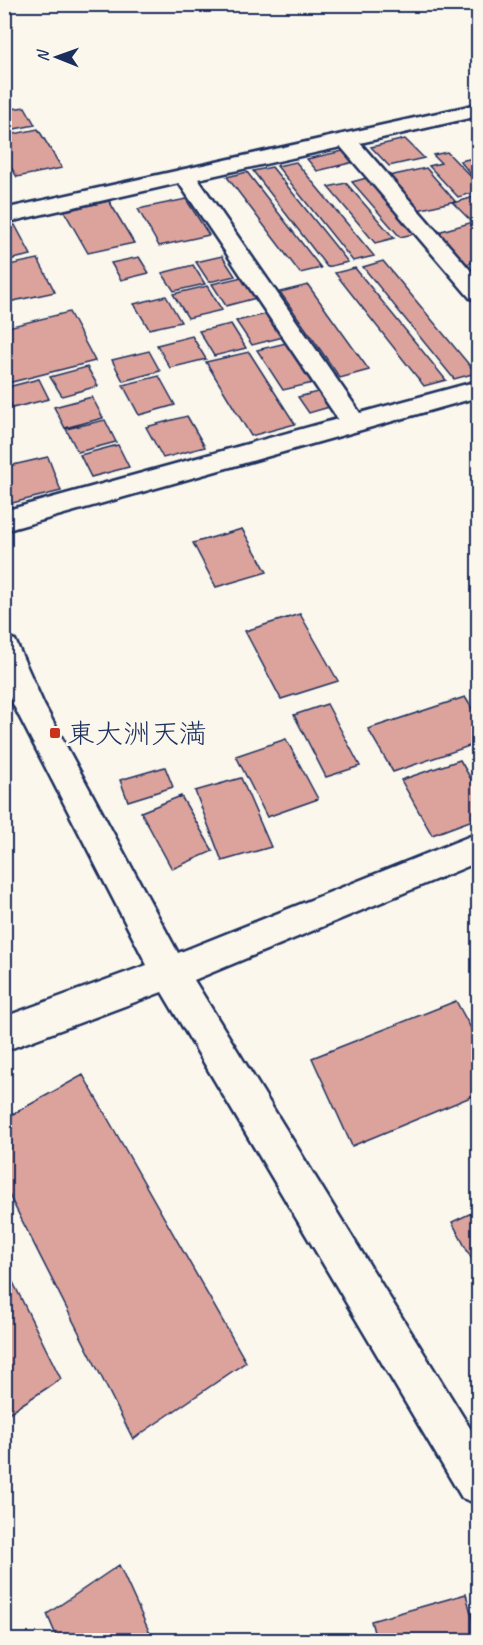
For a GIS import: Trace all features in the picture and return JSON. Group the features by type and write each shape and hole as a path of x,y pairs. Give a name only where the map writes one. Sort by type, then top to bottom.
{"street":[{"path":"4,216 478,110"},
{"path":"346,140 478,292"},
{"path":"185,176 354,423"},
{"path":"4,521 478,389"},
{"path":"4,648 29,706 170,973 478,1482"},
{"path":"4,1034 170,973 478,848"}],"building":[{"path":"25,107 35,125 4,131 4,110"},
{"path":"38,129 62,168 17,177 4,156 4,136"},
{"path":"405,139 424,158 389,166 371,147"},
{"path":"343,151 354,162 317,171 307,159"},
{"path":"447,152 478,184 478,191 458,197 429,166 441,163 433,155"},
{"path":"478,157 478,183 460,161"},
{"path":"296,162 374,256 353,261 277,166"},
{"path":"272,167 348,262 327,267 253,171"},
{"path":"426,168 455,201 418,210 389,176"},
{"path":"247,172 321,268 300,273 227,177"},
{"path":"370,177 418,233 400,237 352,182"},
{"path":"346,183 394,238 375,243 328,187"},
{"path":"478,196 478,218 470,220 453,203"},
{"path":"186,199 209,235 159,246 138,209"},
{"path":"109,201 134,243 88,253 64,211"},
{"path":"473,222 478,228 478,261 467,264 438,232"},
{"path":"15,225 31,255 4,261 4,227"},
{"path":"222,256 235,276 209,282 196,262"},
{"path":"139,257 149,273 121,280 111,263"},
{"path":"38,259 55,292 4,303 4,266"},
{"path":"383,261 476,373 454,379 363,267"},
{"path":"193,265 205,284 174,291 162,273"},
{"path":"355,268 446,380 424,386 335,273"},
{"path":"242,277 256,298 226,306 212,284"},
{"path":"308,285 369,370 340,378 280,292"},
{"path":"207,286 222,310 188,318 173,294"},
{"path":"166,296 181,322 149,329 134,304"},
{"path":"69,312 95,361 4,384 4,352 7,351 4,346 4,328"},
{"path":"267,314 283,337 252,345 236,321"},
{"path":"231,324 246,348 214,356 199,331"},
{"path":"192,336 206,359 170,368 157,345"},
{"path":"290,342 317,382 283,390 257,350"},
{"path":"149,351 160,371 123,381 112,360"},
{"path":"249,352 295,424 251,436 206,362"},
{"path":"87,367 98,386 62,396 50,377"},
{"path":"159,376 175,405 139,415 123,385"},
{"path":"39,379 49,399 12,408 4,388"},
{"path":"325,390 336,405 309,413 298,397"},
{"path":"92,397 103,418 65,428 54,407"},
{"path":"187,416 205,447 163,458 146,427"},
{"path":"105,420 116,442 78,452 66,429"},
{"path":"118,445 129,467 91,477 80,455"},
{"path":"48,457 61,491 4,505 4,467"},
{"path":"242,529 267,572 216,587 193,543"},
{"path":"300,614 338,681 281,699 245,631"},
{"path":"465,697 478,718 478,743 393,772 368,729"},
{"path":"327,704 360,766 326,777 294,715"},
{"path":"286,739 318,799 267,817 236,756"},
{"path":"460,760 478,791 478,818 432,835 401,780"},
{"path":"165,767 173,787 128,801 120,780"},
{"path":"241,778 271,847 222,861 195,791"},
{"path":"181,796 213,851 172,869 141,812"},
{"path":"456,1001 478,1041 478,1094 352,1146 312,1058"},
{"path":"83,1075 246,1362 133,1439 4,1185 4,1119"},
{"path":"478,1210 478,1271 452,1222"},
{"path":"4,1264 61,1379 4,1416"},
{"path":"119,1565 153,1640 58,1640 47,1614"},
{"path":"466,1594 478,1640 376,1640 371,1621"}],"place":[{"name":"東大洲天満","path":"55,733"}]}
